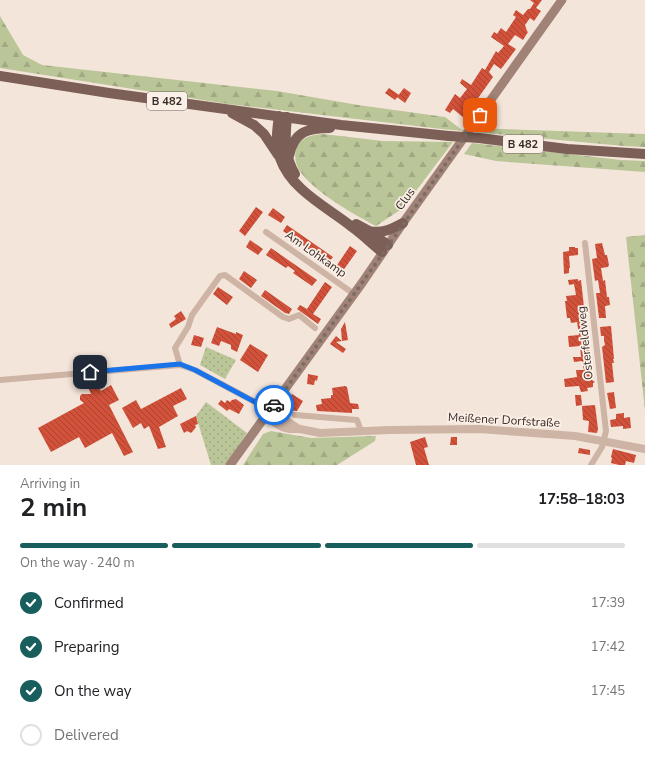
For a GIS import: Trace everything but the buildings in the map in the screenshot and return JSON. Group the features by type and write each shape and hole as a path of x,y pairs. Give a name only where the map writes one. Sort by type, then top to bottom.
{"main road":[{"name":"Clus","path":"230,465 354,294 562,0"},
{"name":"B 482","path":"0,76 226,110 283,116 341,125 479,138 567,149 645,154"},
{"path":"226,110 254,124 264,134 284,158 297,177 309,190 334,210 369,231 385,249"},
{"path":"283,116 277,134 284,158"},
{"path":"341,125 332,128 314,128 303,132 295,140 282,163 298,186 385,249"},
{"path":"369,231 386,231 403,223"}],"street":[{"name":"Am Lohkamp","path":"266,232 354,294"},
{"name":"Osterfeldweg","path":"585,244 606,431 604,441"},
{"path":"180,364 175,348 188,328 192,314 220,276 225,275 283,317 289,319 299,315 315,328"},
{"path":"0,380 180,364 195,370 257,403 268,412"},
{"name":"Meißener Dorfstraße","path":"268,412 284,419 300,429 320,433 479,429 546,433 604,441 645,449"},
{"path":"295,415 357,420 361,431"},
{"path":"591,465 604,441"}],"green space":[{"path":"0,16 23,55 42,65 277,91 358,105 445,117 462,130 471,128 645,134 645,147 442,129 228,104 0,68"},
{"path":"323,134 383,141 453,142 403,208 376,226 345,209 324,194 299,170 296,163 295,152 300,142 303,139"},
{"path":"472,143 621,160 645,161 645,172 496,161 464,154"},
{"path":"645,235 645,410 626,237"},
{"path":"206,347 236,360 225,379 200,365"},
{"path":"206,402 247,433 226,465 211,465 196,416"},
{"path":"271,431 311,438 376,436 375,441 337,465 243,465 263,434"}],"way so far":[{"path":"274,405 480,115"}],"route":[{"path":"90,372 180,364 195,370 257,403 268,412 274,405"}]}
